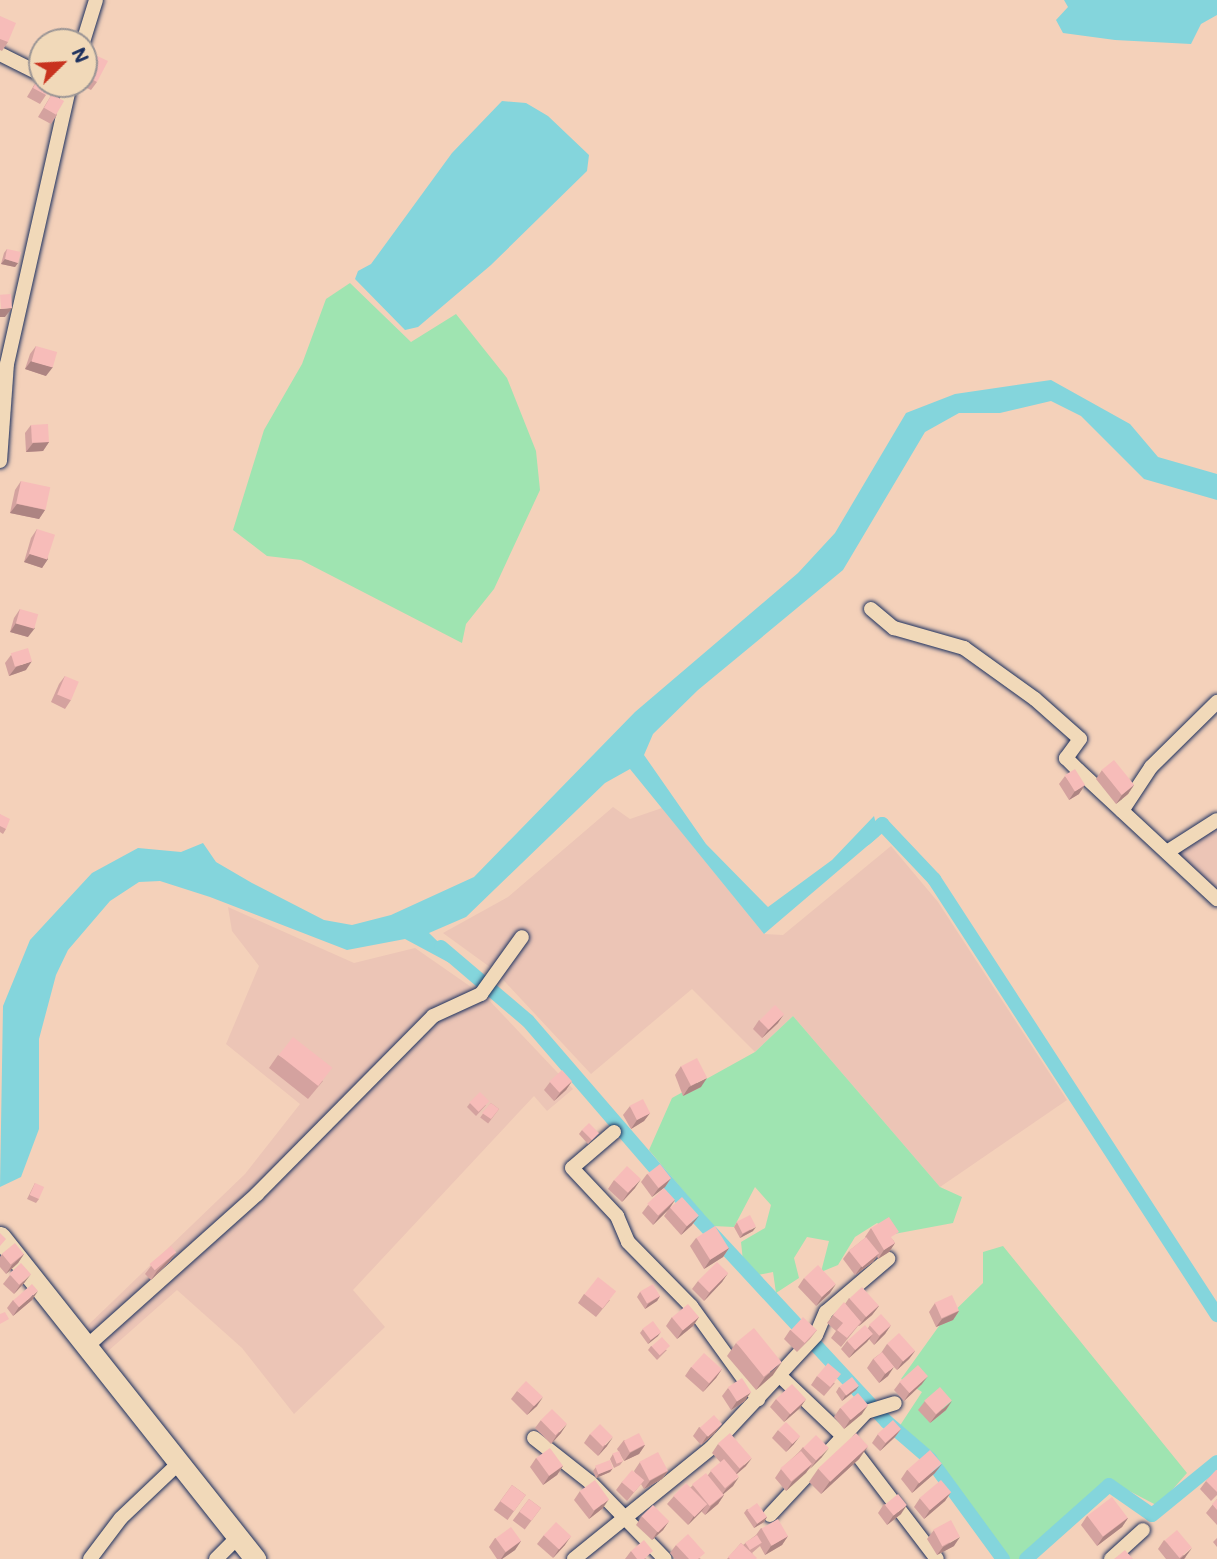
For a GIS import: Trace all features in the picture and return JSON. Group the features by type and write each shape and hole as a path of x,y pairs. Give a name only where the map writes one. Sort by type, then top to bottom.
{"main road":[{"path":"2,1246 180,1462 255,1559"}],"street":[{"path":"87,28 96,0"},
{"path":"0,54 28,68"},
{"path":"0,461 7,364 63,98"},
{"path":"871,608 894,628 964,648 1035,699 1080,739 1066,758 1214,892"},
{"path":"1122,811 1151,767 1217,702"},
{"path":"1167,852 1217,820"},
{"path":"86,1347 257,1194 433,1016 481,993 522,937"},
{"path":"614,1132 572,1168 617,1216 628,1241 691,1306 758,1399"},
{"path":"574,1559 626,1518 758,1399 813,1338 826,1312 888,1259"},
{"path":"779,1375 844,1437 937,1559"},
{"path":"770,1514 866,1412 887,1403"},
{"path":"534,1438 626,1518 665,1559"},
{"path":"93,1558 121,1518 180,1462"},
{"path":"1111,1559 1143,1530"},
{"path":"216,1559 237,1538"}],"shaded area":[{"path":"613,807 630,819 662,808 764,934 783,935 891,846 938,902 1067,1100 940,1187 793,1016 755,1052 692,989 591,1074 494,970 443,933 508,897"},
{"path":"1217,813 1217,895 1165,847"},
{"path":"228,907 354,963 415,948 487,998 573,1089 547,1111 534,1096 353,1290 385,1327 294,1414 242,1348 177,1290 107,1352 86,1327 245,1174 300,1104 226,1044 259,966 232,931"}],"green space":[{"path":"350,283 411,342 456,314 507,378 536,451 540,490 494,589 466,624 462,643 301,560 267,556 233,530 264,430 302,364 326,299"},
{"path":"793,1016 940,1187 962,1197 953,1223 894,1234 877,1223 855,1237 838,1265 821,1272 829,1241 807,1237 794,1258 799,1278 776,1293 773,1272 758,1275 743,1261 741,1242 765,1228 771,1205 755,1187 734,1227 713,1226 649,1150 672,1098 755,1052"},
{"path":"1003,1246 1187,1473 1158,1506 1116,1484 1034,1559 1010,1559 949,1484 930,1450 899,1427 922,1392 901,1379 939,1326 983,1283 983,1252"}],"water":[{"path":"1064,0 1217,0 1217,15 1201,24 1191,44 1115,40 1063,33 1056,20 1068,7"},
{"path":"502,101 526,103 548,116 589,155 587,171 491,265 418,327 405,330 355,279 358,271 371,264 452,153"},
{"path":"1051,380 1130,424 1158,457 1217,474 1217,500 1144,479 1081,416 1051,401 1000,413 959,413 925,432 843,570 698,690 653,734 644,755 706,844 768,907 832,860 874,816 879,836 764,934 630,769 605,783 466,917 429,933 472,975 405,939 347,950 210,897 160,881 139,882 110,901 68,950 56,975 39,1039 39,1129 21,1177 0,1187 3,1006 30,940 92,873 138,848 181,852 203,843 216,862 252,883 324,920 352,925 391,915 474,877 635,712 798,573 835,533 906,413 955,394"}],"building":[{"path":"0,16 16,23 8,42 0,39"},
{"path":"98,56 108,61 98,80"},
{"path":"50,98 64,101 56,115 44,108"},
{"path":"7,249 21,252 18,263 5,259"},
{"path":"11,294 12,308 1,309 0,295"},
{"path":"36,346 57,352 53,367 32,361"},
{"path":"48,424 49,442 32,443 31,425"},
{"path":"21,481 50,487 46,510 16,503"},
{"path":"37,529 55,535 47,560 29,554"},
{"path":"20,609 38,614 34,629 16,623"},
{"path":"28,648 32,661 15,667 11,653"},
{"path":"65,676 79,682 71,700 57,694"},
{"path":"1114,760 1134,785 1122,795 1102,770"},
{"path":"1075,769 1085,785 1075,791 1065,775"},
{"path":"0,814 10,819 6,829 0,826"},
{"path":"775,1005 784,1014 769,1030 759,1021"},
{"path":"293,1037 332,1068 318,1086 279,1055"},
{"path":"697,1058 707,1078 691,1086 681,1066"},
{"path":"562,1070 572,1081 559,1093 549,1081"},
{"path":"480,1092 489,1101 479,1112 469,1103"},
{"path":"643,1099 650,1113 637,1120 630,1106"},
{"path":"491,1103 499,1109 491,1119 482,1113"},
{"path":"589,1123 599,1133 592,1140 582,1130"},
{"path":"660,1164 671,1178 658,1188 647,1174"},
{"path":"627,1166 641,1179 628,1193 614,1180"},
{"path":"35,1183 44,1187 39,1199 30,1195"},
{"path":"664,1188 675,1200 658,1215 647,1204"},
{"path":"682,1197 699,1216 687,1226 670,1208"},
{"path":"750,1215 756,1227 743,1233 737,1222"},
{"path":"889,1217 899,1232 891,1237 895,1243 884,1250 871,1228"},
{"path":"715,1226 729,1248 710,1260 696,1238"},
{"path":"0,1233 6,1239 0,1246"},
{"path":"866,1237 879,1253 862,1267 849,1251"},
{"path":"15,1243 24,1254 11,1265 2,1254"},
{"path":"171,1246 176,1252 155,1270 150,1264"},
{"path":"717,1262 728,1273 709,1292 698,1281"},
{"path":"21,1263 31,1274 19,1285 9,1274"},
{"path":"818,1265 836,1284 822,1297 804,1278"},
{"path":"598,1277 616,1291 603,1308 584,1294"},
{"path":"32,1284 38,1291 19,1307 13,1300"},
{"path":"653,1284 660,1296 647,1304 640,1292"},
{"path":"862,1287 879,1306 866,1317 849,1298"},
{"path":"952,1295 959,1311 942,1318 935,1303"},
{"path":"844,1302 861,1322 847,1338 837,1330 843,1323 833,1315"},
{"path":"688,1304 699,1317 683,1331 672,1317"},
{"path":"5,1312 9,1319 0,1324 0,1314"},
{"path":"881,1314 891,1325 879,1336 869,1325"},
{"path":"803,1317 817,1330 805,1343 791,1330"},
{"path":"653,1321 661,1332 651,1340 642,1329"},
{"path":"865,1325 873,1334 855,1350 847,1341"},
{"path":"754,1328 782,1362 764,1377 736,1342"},
{"path":"899,1333 915,1351 903,1362 887,1344"},
{"path":"662,1337 670,1346 660,1355 652,1346"},
{"path":"882,1352 894,1367 885,1374 873,1359"},
{"path":"704,1353 722,1369 709,1383 691,1367"},
{"path":"828,1363 841,1374 830,1387 817,1376"},
{"path":"918,1365 928,1376 909,1393 899,1382"},
{"path":"852,1377 859,1386 846,1396 839,1387"},
{"path":"742,1378 751,1392 737,1402 728,1387"},
{"path":"526,1381 543,1397 534,1406 517,1391"},
{"path":"792,1384 806,1399 790,1414 776,1399"},
{"path":"940,1387 952,1401 936,1414 924,1401"},
{"path":"858,1393 868,1405 851,1420 840,1408"},
{"path":"552,1409 567,1424 556,1435 541,1420"},
{"path":"714,1415 722,1424 708,1437 700,1428"},
{"path":"893,1420 901,1429 885,1443 877,1434"},
{"path":"786,1422 800,1436 792,1444 778,1430"},
{"path":"600,1424 613,1437 603,1447 590,1434"},
{"path":"639,1433 645,1445 630,1452 624,1441"},
{"path":"730,1433 752,1458 740,1468 718,1443"},
{"path":"856,1433 868,1446 830,1482 818,1468"},
{"path":"816,1435 829,1448 816,1460 803,1448"},
{"path":"550,1448 563,1466 549,1476 536,1458"},
{"path":"930,1450 942,1464 919,1483 907,1470"},
{"path":"619,1451 623,1461 617,1464 613,1454"},
{"path":"801,1451 812,1464 791,1481 780,1468"},
{"path":"658,1452 668,1471 649,1480 639,1462"},
{"path":"724,1459 739,1477 725,1488 710,1471"},
{"path":"610,1460 613,1468 598,1474 595,1466"},
{"path":"632,1470 644,1480 634,1493 622,1482"},
{"path":"1217,1470 1217,1492 1206,1481"},
{"path":"706,1473 724,1495 710,1506 692,1484"},
{"path":"595,1480 609,1499 594,1511 580,1491"},
{"path":"941,1480 951,1492 930,1510 920,1498"},
{"path":"686,1483 707,1504 694,1517 673,1496"},
{"path":"512,1485 526,1495 514,1511 500,1501"},
{"path":"898,1494 907,1505 894,1516 885,1505"},
{"path":"1112,1497 1128,1518 1103,1536 1087,1516"},
{"path":"529,1499 541,1508 531,1521 519,1512"},
{"path":"757,1503 767,1517 757,1524 747,1510"},
{"path":"653,1505 669,1521 658,1533 642,1516"},
{"path":"778,1519 788,1536 772,1546 762,1528"},
{"path":"951,1520 960,1537 942,1546 933,1529"},
{"path":"556,1522 571,1536 559,1549 544,1535"},
{"path":"511,1527 521,1541 506,1552 496,1538"},
{"path":"1177,1530 1192,1548 1180,1558 1165,1540"},
{"path":"688,1534 705,1553 698,1559 689,1559 676,1545"},
{"path":"757,1535 762,1543 750,1550 745,1542"},
{"path":"644,1540 653,1551 644,1559 637,1559 631,1551"},
{"path":"741,1543 757,1558 756,1559 728,1557"},
{"path":"1125,1550 1133,1559 1114,1559"}],"waterway":[{"path":"865,839 882,824 934,879 1217,1315"},
{"path":"441,947 528,1021 697,1217 887,1422 930,1459 1003,1559"},
{"path":"1026,1559 1109,1485 1152,1515 1217,1462"}]}
